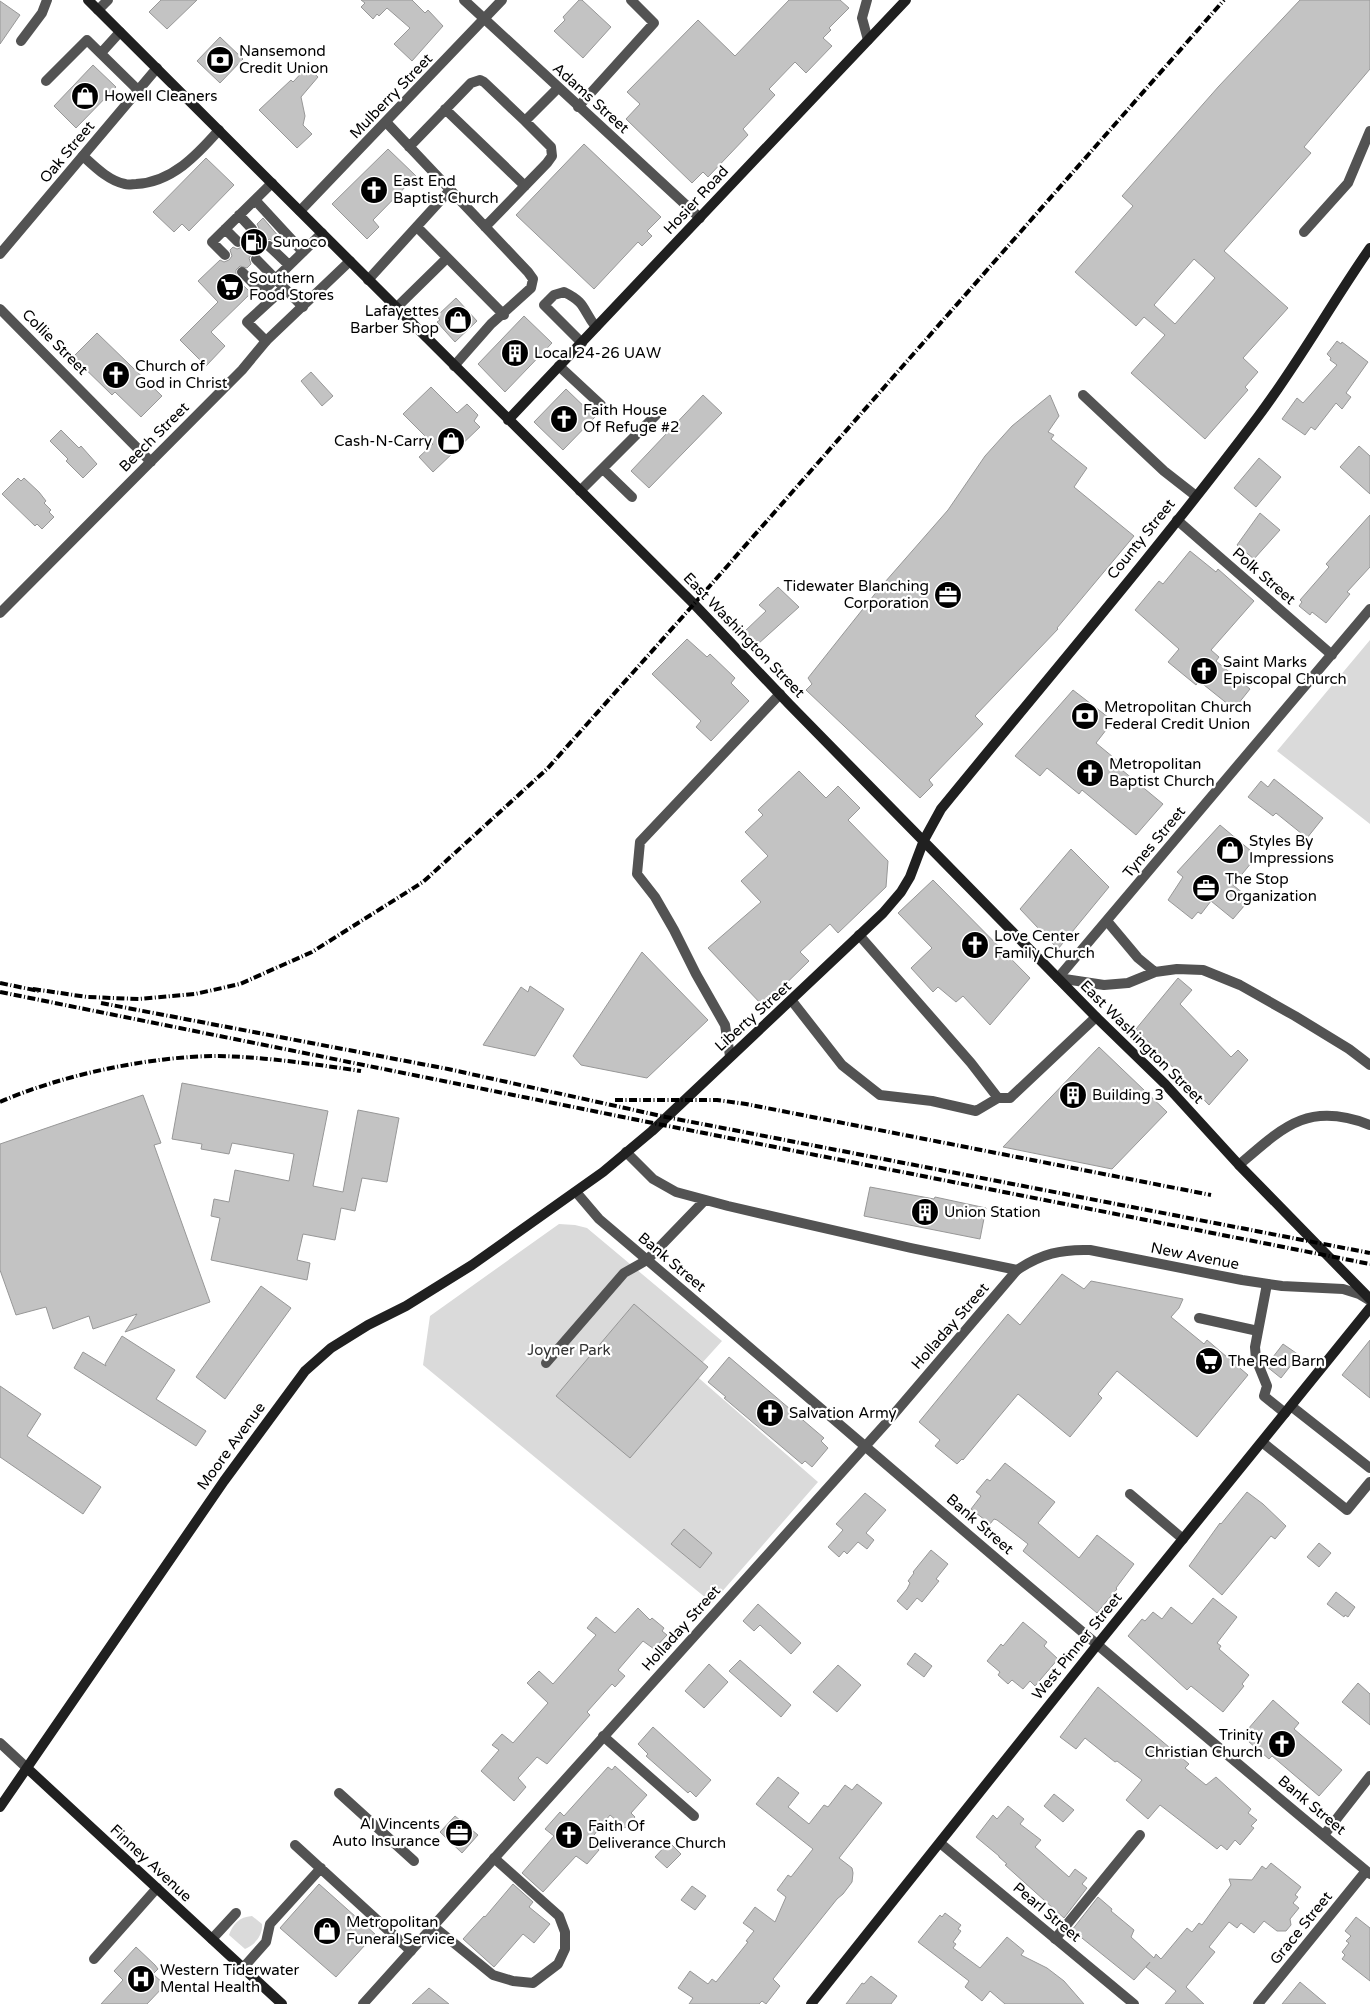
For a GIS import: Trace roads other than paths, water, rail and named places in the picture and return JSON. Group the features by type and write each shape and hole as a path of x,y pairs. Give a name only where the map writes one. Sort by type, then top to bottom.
{"street":[{"path":"21,41 42,13 47,0"},
{"name":"East Washington Street","path":"88,0 694,604 1096,1017 1165,1084 1239,1165 1370,1300"},
{"path":"98,10 108,0"},
{"name":"Adams Street","path":"464,0 700,218"},
{"name":"Mulberry Street","path":"300,211 502,0"},
{"path":"578,107 654,23 631,0"},
{"path":"866,0 862,18 868,40"},
{"name":"Hosier Road","path":"508,420 906,0"},
{"path":"101,53 120,32"},
{"path":"46,81 87,40 138,90"},
{"name":"Oak Street","path":"0,254 157,68"},
{"path":"409,147 471,83 480,80 551,147 552,151 548,163 485,226"},
{"path":"525,121 558,88"},
{"path":"445,110 524,186"},
{"path":"386,122 528,272 532,279 531,288 504,315 492,324 454,366"},
{"path":"83,156 101,173 125,184 147,183 177,170 202,150 219,130"},
{"path":"1304,232 1348,183 1370,131"},
{"path":"225,255 212,242 272,183"},
{"path":"368,280 450,190"},
{"path":"254,200 303,252"},
{"path":"239,216 252,229"},
{"path":"417,226 504,315"},
{"path":"225,229 238,242"},
{"path":"242,272 262,292 322,233"},
{"path":"269,246 289,265"},
{"name":"County Street","path":"924,840 941,809 1177,520 1258,417 1370,248"},
{"path":"396,308 448,258"},
{"path":"256,259 303,307"},
{"name":"Beech Street","path":"0,613 242,370 266,341 350,261"},
{"path":"266,341 247,322 284,288"},
{"path":"582,343 544,305 554,295 564,292 584,305 588,316 596,327"},
{"name":"Collie Street","path":"0,308 151,462"},
{"path":"559,366 601,405"},
{"path":"1083,395 1164,471 1196,496"},
{"path":"580,491 656,415"},
{"path":"603,469 632,497"},
{"name":"Polk Street","path":"1177,520 1332,655"},
{"name":"Tynes Street","path":"1058,978 1370,610"},
{"path":"730,1056 725,1025 655,897 637,874 640,842 780,694"},
{"name":"Liberty Street","path":"576,1192 652,1130 883,913 901,892 910,877 924,840"},
{"path":"1107,920 1138,958 1154,972"},
{"path":"859,936 971,1063 998,1098"},
{"path":"1058,978 1104,985 1128,983 1154,972 1178,969 1204,970 1231,982 1302,1021 1349,1049 1370,1065"},
{"path":"792,1000 842,1065 880,1095 932,1101 976,1111 998,1098 1010,1098 1096,1017"},
{"path":"1239,1165 1274,1135 1292,1123 1314,1116 1338,1115 1370,1125"},
{"path":"626,1152 653,1179 676,1192 911,1248 1017,1270"},
{"name":"Bank Street","path":"576,1192 599,1220 866,1446 1096,1645 1368,1872"},
{"name":"Moore Avenue","path":"0,1807 224,1481 305,1372 331,1348 368,1325 406,1306 472,1265 576,1192"},
{"path":"546,1363 624,1273 647,1260 705,1200"},
{"name":"New Avenue","path":"1017,1270 1033,1259 1052,1252 1070,1249 1090,1250 1266,1284 1343,1289 1370,1300"},
{"name":"Holladay Street","path":"363,2004 866,1446 1017,1270"},
{"path":"1266,1284 1255,1347 1256,1359 1267,1386 1264,1396 1288,1410 1370,1468"},
{"name":"West Pinner Street","path":"811,2004 1096,1645 1370,1308"},
{"path":"1199,1318 1258,1331"},
{"path":"1262,1442 1347,1510 1370,1482"},
{"path":"1130,1494 1183,1539"},
{"path":"603,1736 694,1816"},
{"name":"Finney Avenue","path":"0,1743 282,2004"},
{"path":"1324,1835 1370,1776"},
{"path":"339,1794 414,1861"},
{"path":"1055,1939 1140,1835"},
{"name":"Pearl Street","path":"940,1843 1134,2004"},
{"path":"295,1845 410,1951"},
{"path":"433,1926 493,1976 533,1983 558,1964 565,1949 565,1932 558,1916 494,1858"},
{"path":"243,1968 266,1942 270,1924 321,1868"},
{"name":"Grace Street","path":"1258,2004 1368,1872"},
{"path":"94,1959 157,1888"},
{"path":"212,1940 236,1912"}],"railway":[{"path":"33,989 87,997 139,999 195,994 240,984 312,952 423,882 547,769 1224,0"},
{"path":"0,983 39,991"},
{"path":"0,992 1370,1264"},
{"path":"101,1003 448,1069 666,1117 1370,1253"},
{"path":"0,1102 50,1083 107,1069 164,1059 218,1056 254,1058 361,1071"},
{"path":"615,1100 717,1100 746,1104 1211,1195"}],"place":[{"name":"Nansemond Credit Union","path":"220,60"},
{"name":"Howell Cleaners","path":"85,96"},
{"name":"East End Baptist Church","path":"374,190"},
{"name":"Sunoco","path":"254,242"},
{"name":"Southern Food Stores","path":"230,287"},
{"name":"Lafayettes Barber Shop","path":"458,320"},
{"name":"Local 24-26 UAW","path":"515,353"},
{"name":"Church of God in Christ","path":"116,375"},
{"name":"Faith House Of Refuge #2","path":"564,419"},
{"name":"Cash-N-Carry","path":"451,441"},
{"name":"Tidewater Blanching Corporation","path":"948,595"},
{"name":"Saint Marks Episcopal Church","path":"1204,671"},
{"name":"Metropolitan Church Federal Credit Union","path":"1085,716"},
{"name":"Metropolitan Baptist Church","path":"1090,773"},
{"name":"Styles By Impressions","path":"1230,850"},
{"name":"The Stop Organization","path":"1206,888"},
{"name":"Love Center Family Church","path":"975,945"},
{"name":"Building 3","path":"1073,1095"},
{"name":"Union Station","path":"925,1212"},
{"name":"The Red Barn","path":"1209,1361"},
{"name":"Salvation Army","path":"770,1413"},
{"name":"Trinity Christian Church","path":"1282,1744"},
{"name":"Al Vincents Auto Insurance","path":"459,1833"},
{"name":"Faith Of Deliverance Church","path":"569,1835"},
{"name":"Metropolitan Funeral Service","path":"327,1931"},
{"name":"Western Tiderwater Mental Health","path":"141,1979"}],"park label":[{"name":"Joyner Park","path":"569,1350"}]}
